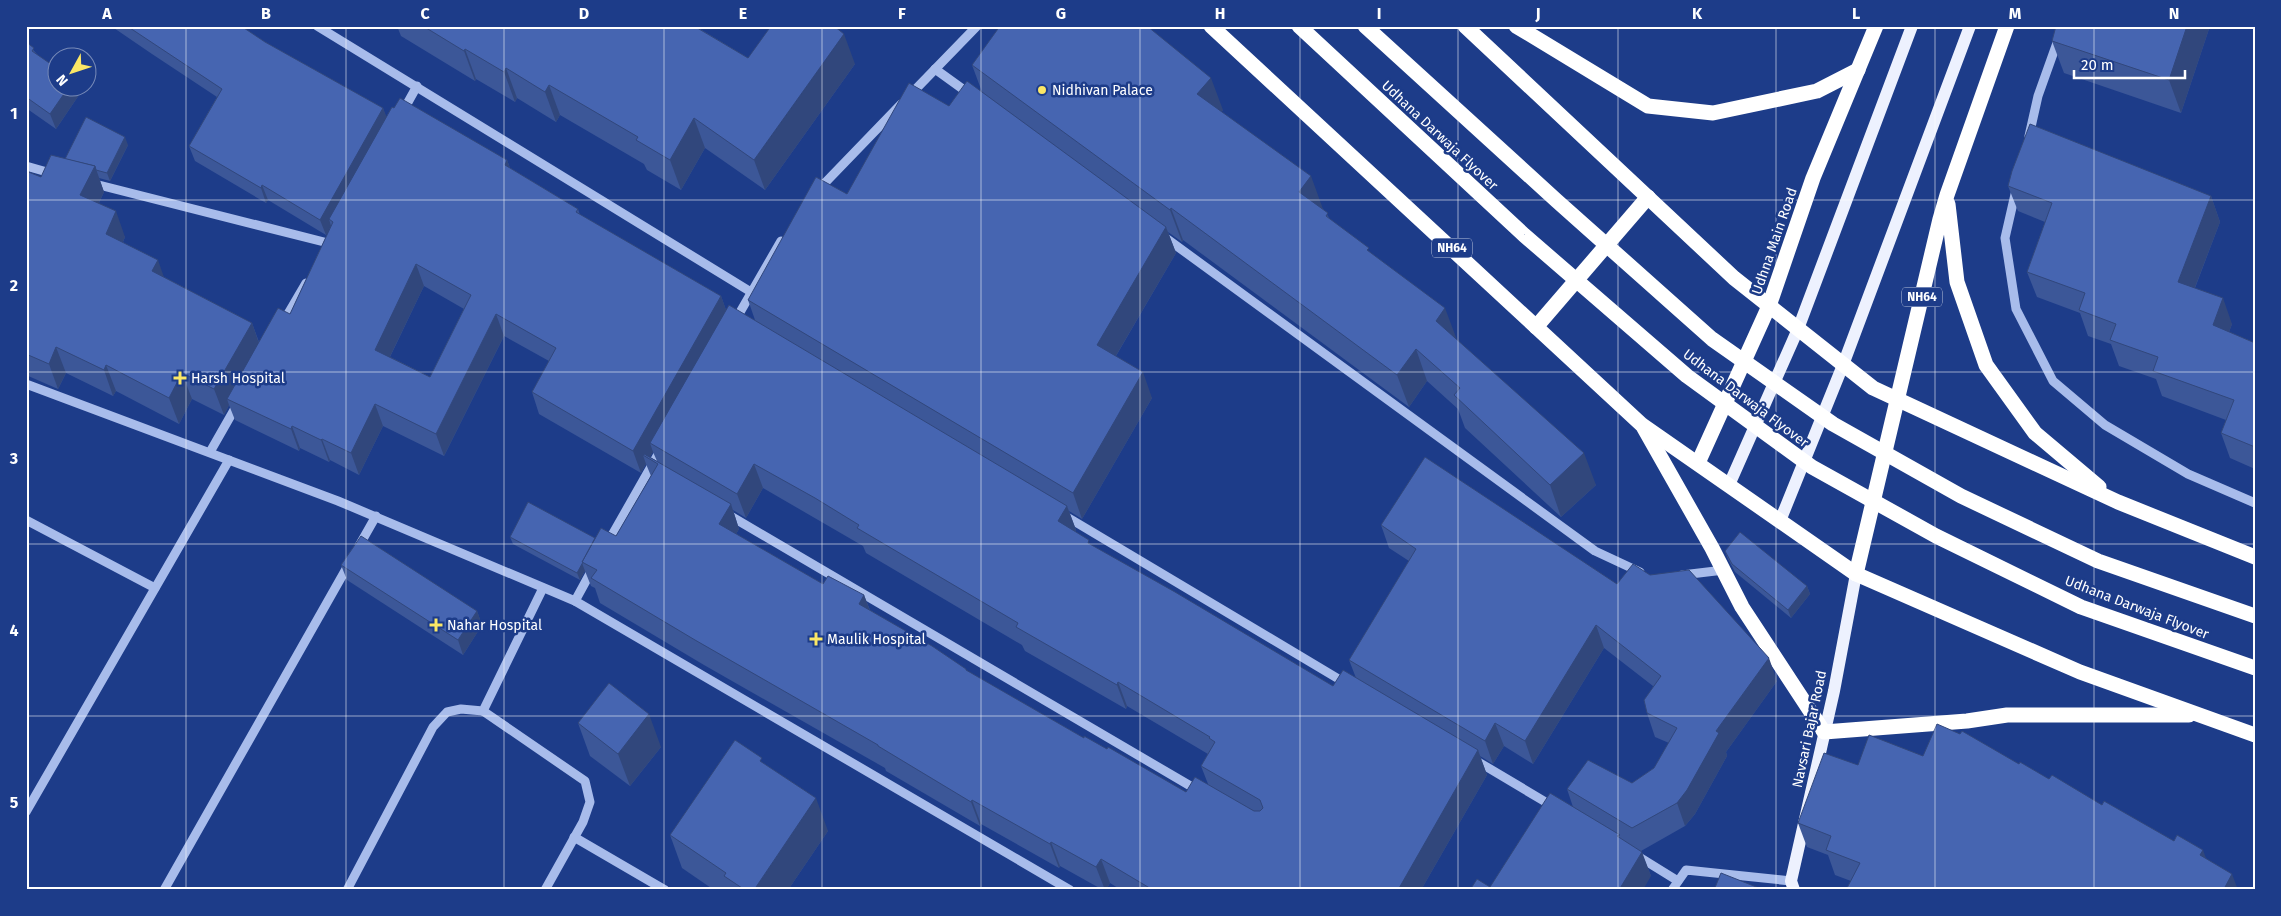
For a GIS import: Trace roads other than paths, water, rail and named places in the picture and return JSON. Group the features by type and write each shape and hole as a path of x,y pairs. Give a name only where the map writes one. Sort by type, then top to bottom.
{"highway":[{"name":"NH64","path":"1211,26 1642,425 1856,574 1947,195 2007,26"},
{"name":"Udhana Darwaja Flyover","path":"1299,26 1524,234 1687,376 1812,467 1936,536 2081,607 2255,668"},
{"name":"Udhana Darwaja Flyover","path":"1366,26 1557,201 1712,339 1833,424 1961,496 2098,561 2255,616"},
{"path":"1464,26 1734,278 1873,388 2118,502 2255,558"},
{"path":"1516,26 1648,106 1713,113 1817,91 1858,70"},
{"name":"Udhna Main Road","path":"1698,464 1769,306 1812,178 1876,26"},
{"path":"1947,195 1957,282 1986,366 2035,433 2118,502"},
{"path":"1536,327 1648,197"},
{"path":"1642,425 1724,570 1742,607 1824,732 1967,721 2008,715 2200,715"},
{"path":"1856,574 2080,672 2255,735"}],"main road":[{"path":"1729,485 1798,329 1912,26"},
{"path":"1780,521 1843,365 1970,26"},
{"name":"Navsari Bajar Road","path":"1793,885 1856,574"}],"street":[{"path":"317,26 751,292"},
{"path":"811,198 977,26"},
{"path":"2027,144 2038,96 2063,26"},
{"path":"935,69 975,98"},
{"path":"394,125 417,86"},
{"path":"26,166 62,176"},
{"path":"81,181 328,243"},
{"path":"2018,181 2005,238 2016,309 2053,381 2105,425 2188,474 2255,503"},
{"path":"1152,228 1595,551 1629,569 1646,574"},
{"path":"744,325 733,324 784,236"},
{"path":"276,335 309,276"},
{"path":"26,384 376,516 574,601 1070,890"},
{"path":"210,452 243,394"},
{"path":"574,601 664,444"},
{"path":"26,812 229,460"},
{"path":"650,469 658,474"},
{"path":"717,508 1206,796"},
{"path":"1052,509 1353,687"},
{"path":"164,890 376,516"},
{"path":"26,520 154,588"},
{"path":"1675,575 1724,570"},
{"path":"483,711 543,588"},
{"path":"348,890 433,727 447,712 462,709 483,711 585,781 590,802 574,837 545,890"},
{"path":"1464,753 1558,809"},
{"path":"574,837 665,890"},
{"path":"1627,850 1678,881"},
{"path":"1672,890 1686,870 1793,885"}],"place":[{"name":"Nidhivan Palace","path":"1042,90"},
{"name":"Harsh Hospital","path":"180,378"},
{"name":"Nahar Hospital","path":"436,625"},
{"name":"Maulik Hospital","path":"816,639"}]}
